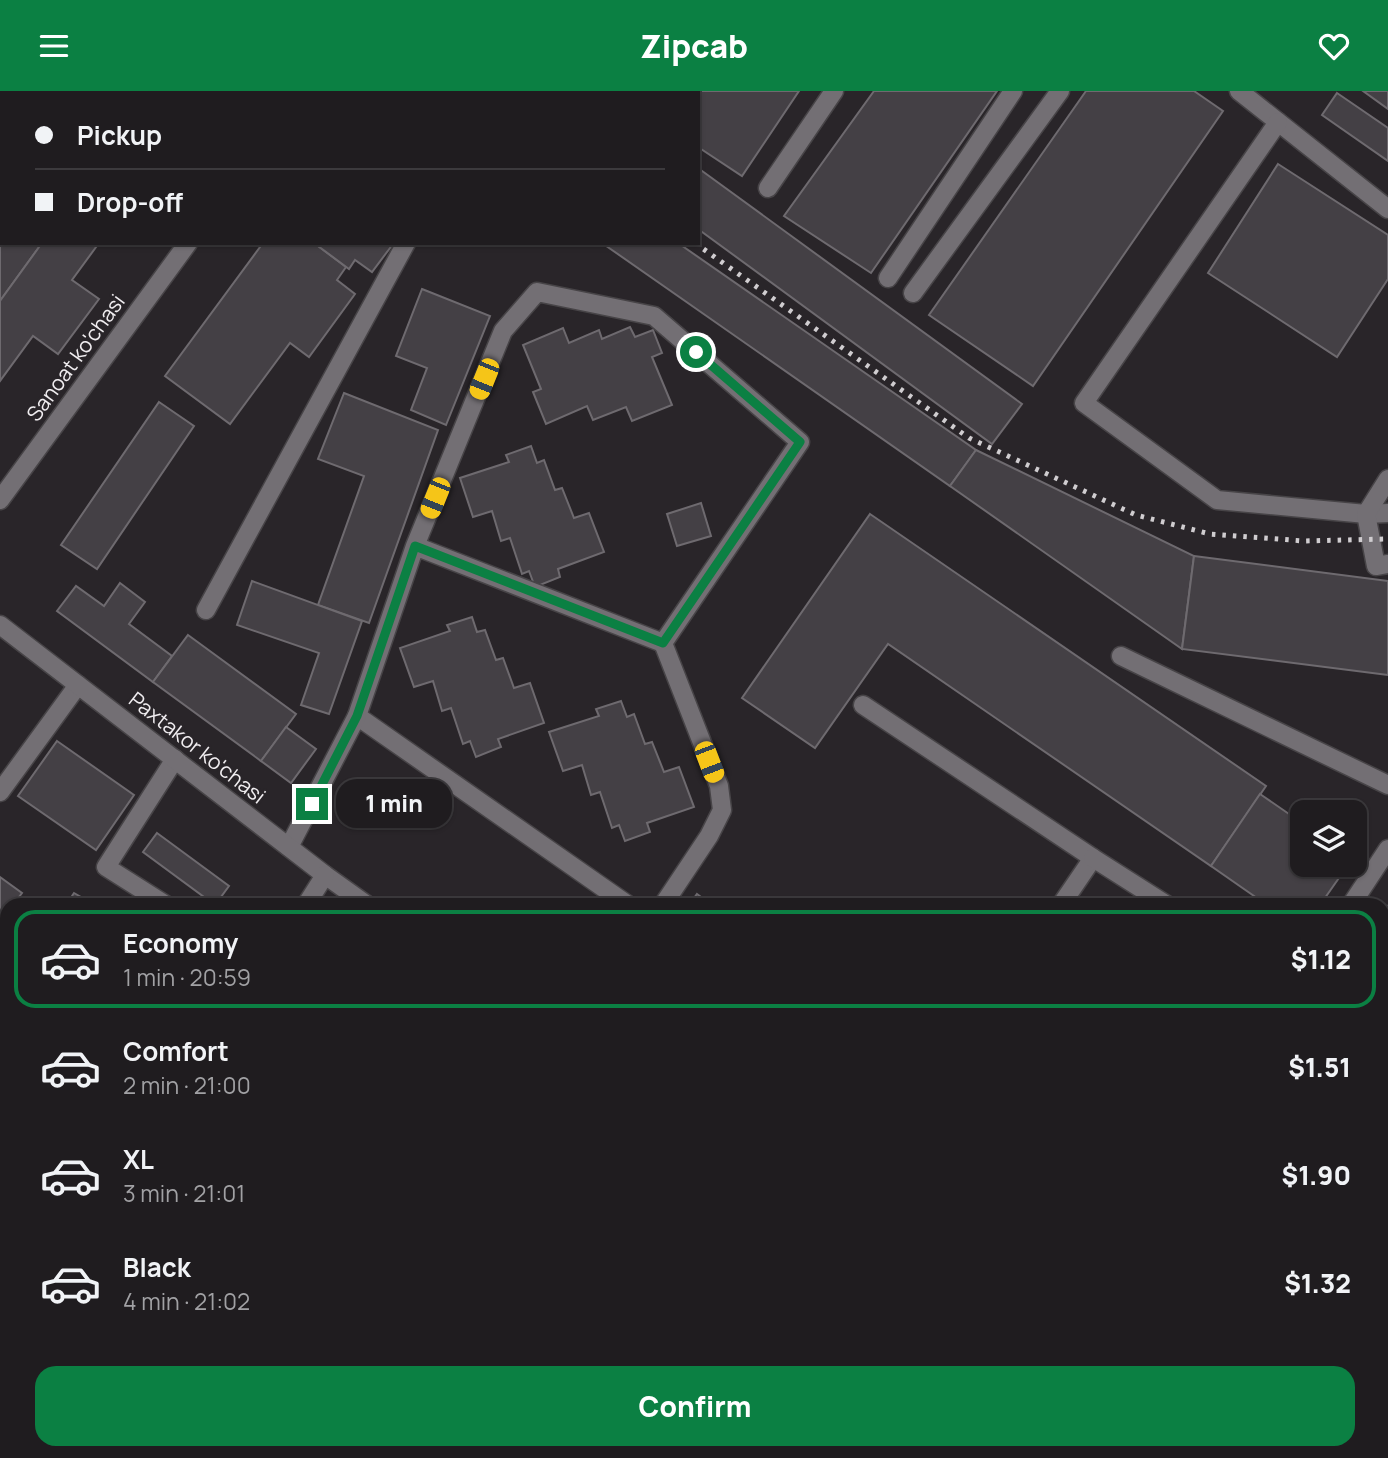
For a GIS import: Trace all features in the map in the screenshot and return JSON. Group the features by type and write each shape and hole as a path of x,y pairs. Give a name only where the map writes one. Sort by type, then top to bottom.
{"main road":[{"path":"768,188 834,91"},
{"path":"888,278 1013,91"},
{"path":"913,293 1060,91"},
{"path":"1239,91 1388,209"},
{"path":"1279,122 1084,403 1217,501 1366,514 1388,513"},
{"name":"Sanoat ko'chasi","path":"0,500 187,245"},
{"path":"206,610 405,245"},
{"path":"289,847 357,716 415,546 503,331 537,292 654,316 800,442 663,643"},
{"path":"1388,479 1366,514 1376,566 1388,564"},
{"path":"415,546 663,643 719,786 722,810 709,836 668,898"},
{"name":"Paxtakor ko'chasi","path":"0,625 357,898"},
{"path":"1121,656 1388,785"},
{"path":"0,792 78,685"},
{"path":"863,705 1156,898"},
{"path":"357,716 618,898"},
{"path":"155,898 106,867 174,759"},
{"path":"1356,898 1388,849"},
{"path":"1066,898 1093,858"},
{"path":"310,898 325,875"}],"building":[{"path":"700,91 799,91 742,176 700,148"},
{"path":"874,91 997,91 871,273 784,216"},
{"path":"1086,91 1194,91 1223,111 1033,386 929,315"},
{"path":"1363,91 1388,91 1388,109"},
{"path":"1337,93 1388,128 1388,161 1322,115"},
{"path":"1278,164 1388,235 1388,279 1337,357 1208,273"},
{"path":"700,169 1022,404 992,444 700,230"},
{"path":"0,245 41,245 0,301"},
{"path":"41,245 98,245 72,280 99,299 58,354 33,336 0,381 0,301"},
{"path":"262,245 317,245 346,267 337,280 355,294 309,357 290,343 230,424 165,376"},
{"path":"317,245 392,245 372,272 355,260 349,269"},
{"path":"605,245 681,245 976,450 950,486"},
{"path":"422,289 490,316 446,425 411,410 427,368 396,356"},
{"path":"630,327 635,337 653,330 662,353 652,357 672,405 632,421 626,407 593,420 587,406 546,424 533,392 541,389 523,345 563,328 569,343 599,330 602,339"},
{"path":"344,393 438,430 369,623 318,605 364,476 318,459"},
{"path":"159,402 194,426 97,569 61,545"},
{"path":"531,446 537,463 544,460 555,490 562,488 574,518 589,513 604,552 558,569 560,577 535,587 529,571 522,574 510,538 501,541 492,511 473,517 460,478 509,462 506,455"},
{"path":"976,450 1194,556 1182,649 950,486"},
{"path":"701,503 711,536 677,546 667,514"},
{"path":"870,514 1266,786 1211,866 888,644 815,748 742,698"},
{"path":"1194,556 1388,581 1388,675 1182,649"},
{"path":"252,581 362,621 329,714 301,705 319,653 237,625"},
{"path":"120,583 145,602 129,624 172,656 153,682 57,611 76,586 104,606"},
{"path":"472,617 477,632 485,630 496,660 503,658 514,688 530,683 544,723 498,739 501,747 476,757 470,741 463,744 451,708 442,711 433,681 414,687 400,648 450,631 447,625"},
{"path":"188,635 296,714 261,761 153,682"},
{"path":"621,701 627,717 634,714 645,744 652,742 664,772 679,767 694,807 647,823 650,832 625,841 619,825 612,828 600,792 591,795 582,765 563,771 549,732 599,716 596,709"},
{"path":"286,727 316,749 291,783 261,761"},
{"path":"57,741 134,795 96,850 18,796"},
{"path":"1260,794 1290,815 1290,877 1340,877 1325,898 1257,898 1211,866"},
{"path":"157,833 229,886 220,898 205,898 143,852"},
{"path":"0,877 22,893 18,898 0,898"}],"railway":[{"path":"698,245 969,438 1136,515 1210,534 1304,541 1388,539"}],"route":[{"path":"312,804 357,716 415,546 663,643 800,442 696,352"}]}
